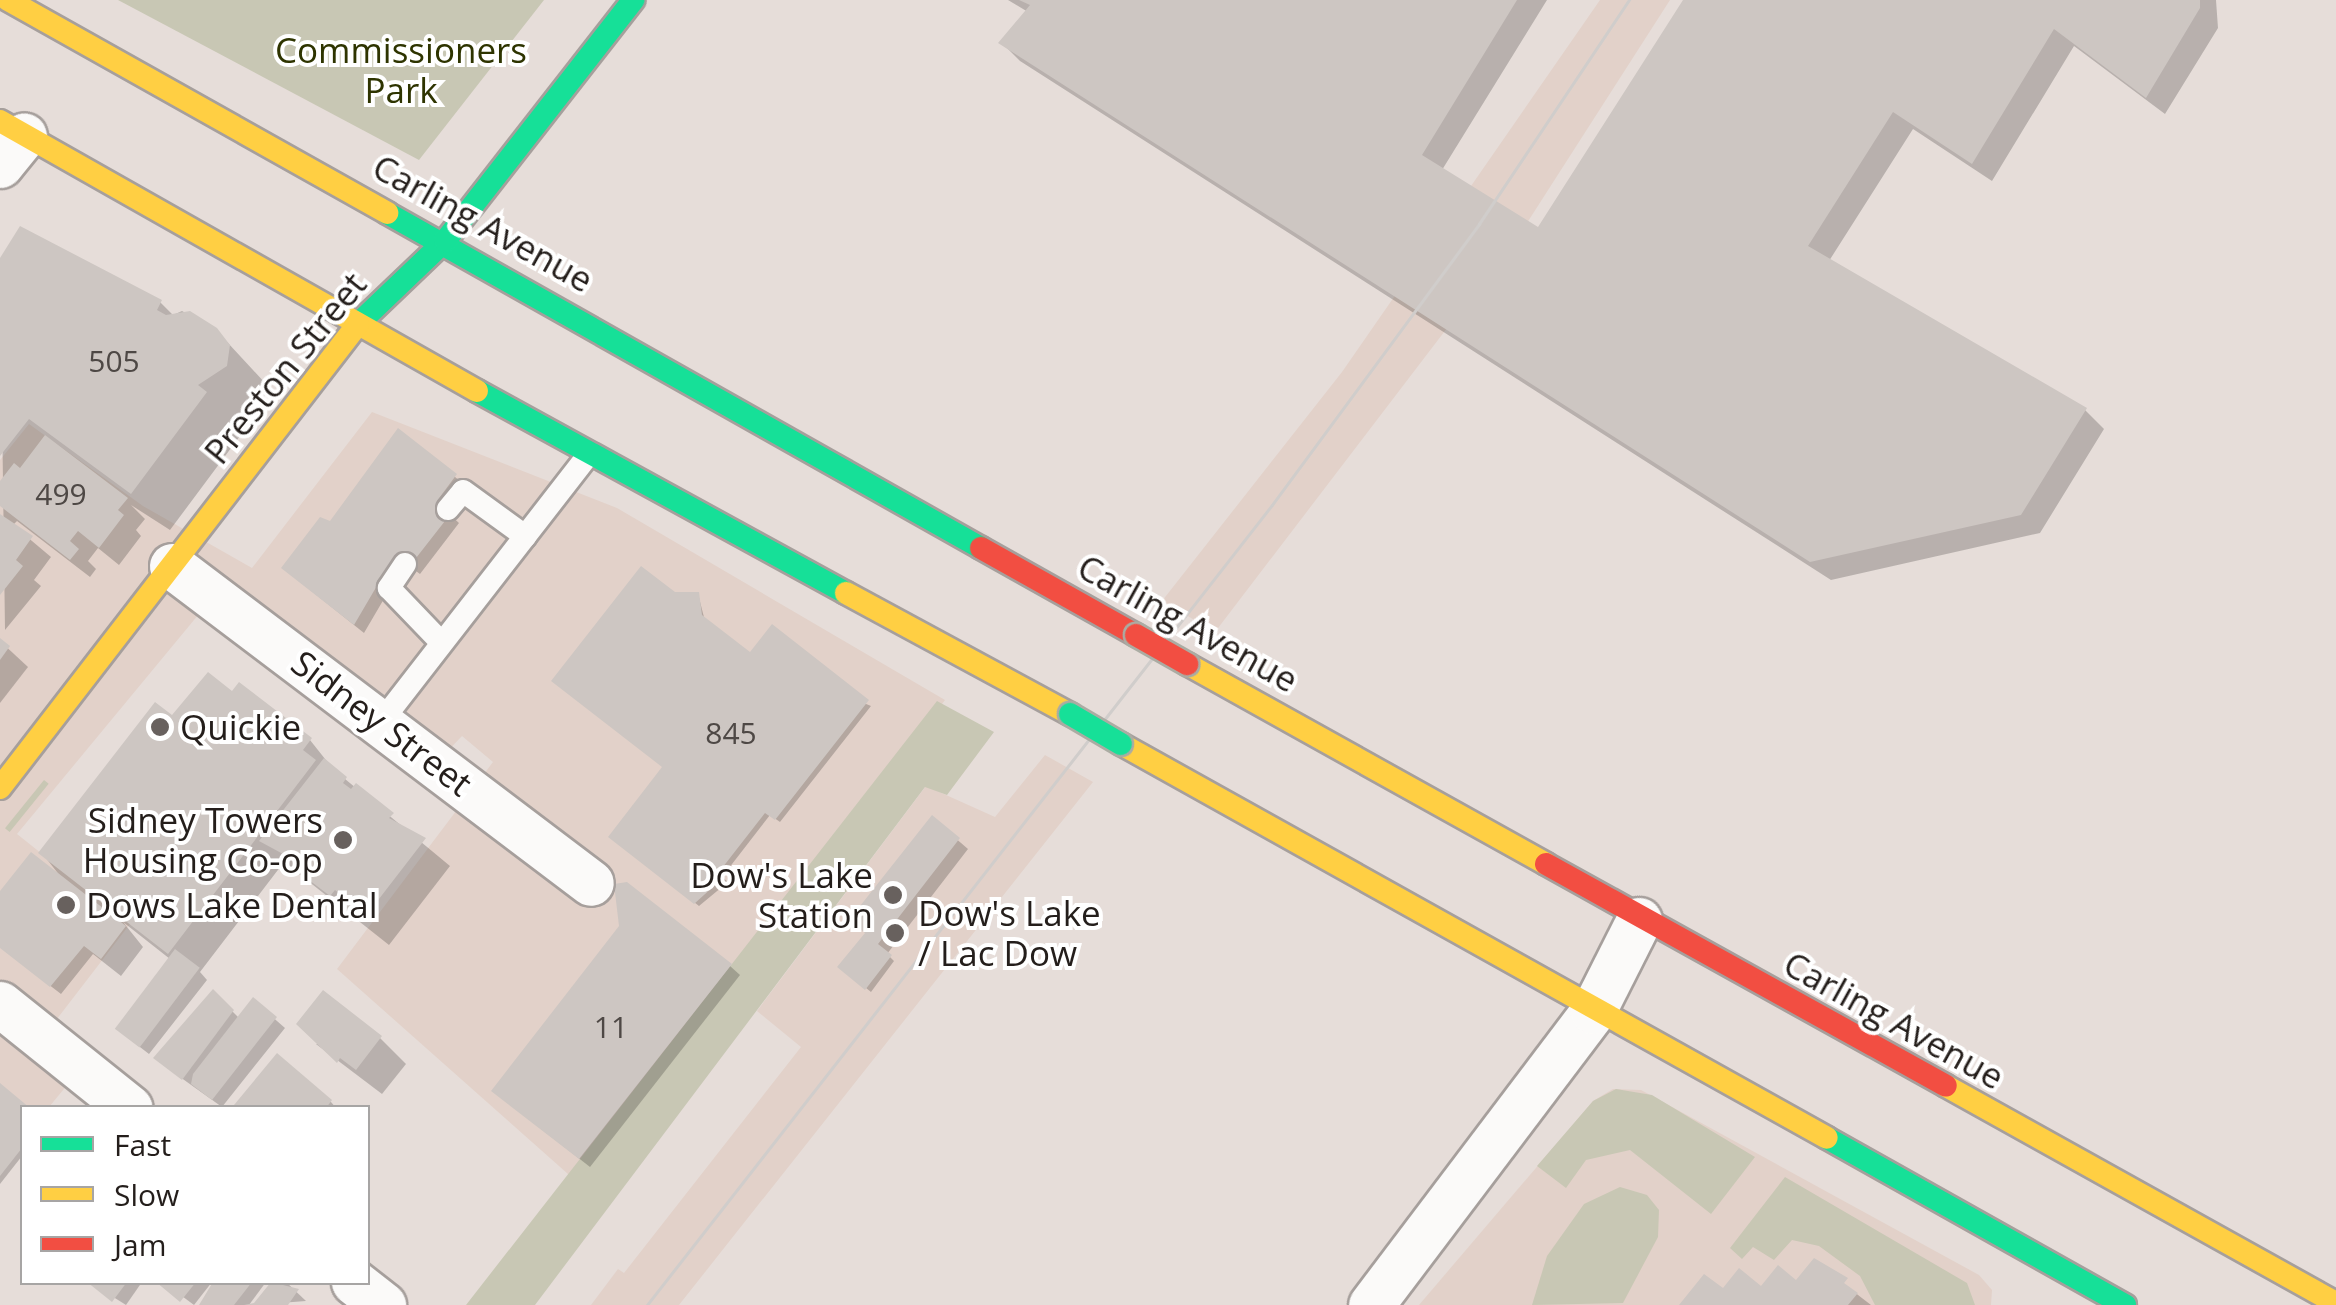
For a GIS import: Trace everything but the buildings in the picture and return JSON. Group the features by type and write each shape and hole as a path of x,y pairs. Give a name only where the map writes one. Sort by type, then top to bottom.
{"main road":[{"name":"Carling Avenue","path":"8,0 445,241 1639,920 2336,1303"},
{"name":"Preston Street","path":"0,788 21,747 172,566 358,324 445,241 633,0"},
{"path":"8,140 358,324 589,454 1070,714 1594,1011 2066,1291 2125,1305"}],"street":[{"name":"Sidney Street","path":"172,566 590,883"},
{"path":"1372,1305 1594,1011 1639,920"},
{"path":"0,1004 126,1105"},
{"path":"358,1285 383,1305"}],"lane":[{"path":"380,722 589,454"},
{"path":"448,510 463,491 525,536"},
{"path":"405,564 389,588 442,643"}],"shaded area":[{"path":"1600,0 1670,0 1525,226 1215,632 1162,601 1342,372"},
{"path":"372,412 617,508 945,700 577,1182 337,969 493,762 462,736 437,762 213,597 17,834 130,924 40,1041 78,1072 51,1105 20,1105 20,1143 0,1168 0,460 29,424 143,506 252,568"},
{"path":"1045,755 1093,782 679,1305 591,1305 618,1269 624,1273 801,1047 757,1011 926,786 995,817"},
{"path":"1613,1089 1641,1090 1979,1275 1992,1290 1991,1305 1419,1305 1593,1101"}],"green space":[{"name":"Commissioners Park","path":"118,0 544,0 419,160"},
{"path":"937,701 994,732 947,795 925,787 535,1305 466,1305"},
{"path":"44,780 49,784 10,832 5,828"},
{"path":"1616,1089 1652,1095 1755,1157 1711,1214 1630,1150 1586,1160 1566,1188 1537,1166 1593,1101"},
{"path":"1785,1177 1967,1283 1975,1305 1875,1305 1860,1276 1819,1246 1792,1240 1774,1260 1753,1247 1742,1259 1730,1248"},
{"path":"1620,1187 1647,1195 1659,1210 1658,1237 1623,1303 1532,1305 1547,1256 1584,1204"}],"tram line":[{"path":"647,1305 1272,505 1479,224 1629,0"}],"traffic: fast":[{"path":"358,324 445,241 633,0"},
{"path":"387,213 981,548"},
{"path":"477,391 846,593"},
{"path":"1070,714 1121,744"},
{"path":"1827,1138 2125,1305"}],"traffic: slow":[{"path":"8,0 387,213"},
{"path":"0,121 477,391"},
{"path":"0,788 358,324"},
{"path":"846,593 1070,714"},
{"path":"1187,664 1546,864"},
{"path":"1121,744 1827,1138"},
{"path":"1946,1086 2336,1303"}],"traffic: jam":[{"path":"981,548 1136,635"},
{"path":"1136,635 1187,664"},
{"path":"1546,864 1946,1086"}],"place":[{"name":"Quickie","path":"160,727"},
{"name":"Sidney Towers Housing Co-op","path":"343,840"},
{"name":"Dow's Lake Station","path":"893,895"},
{"name":"Dows Lake Dental","path":"66,905"},
{"name":"Dow's Lake / Lac Dow","path":"895,933"}]}
